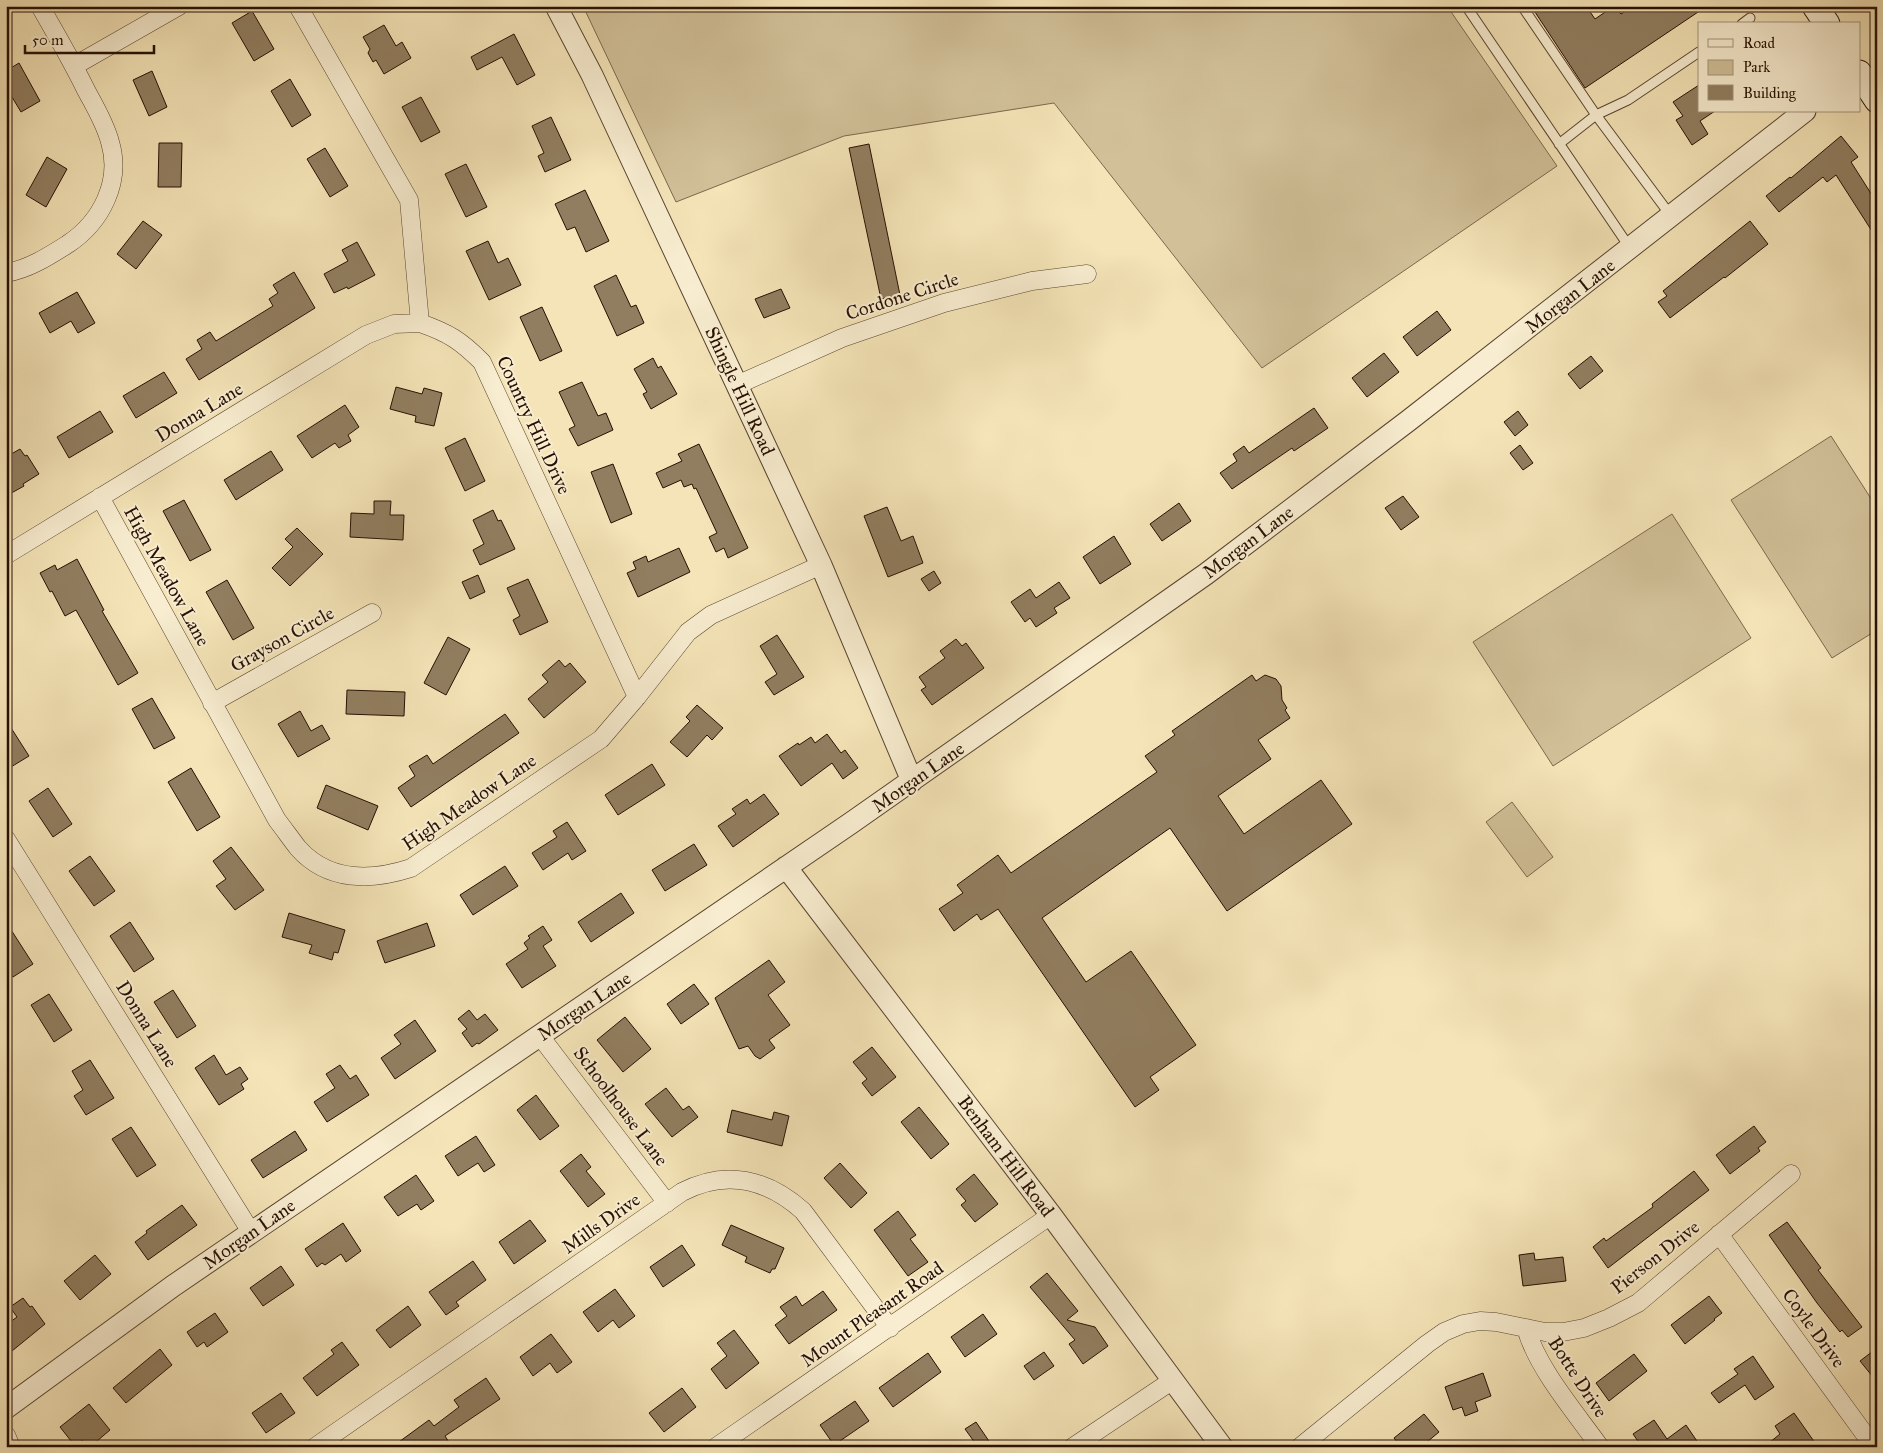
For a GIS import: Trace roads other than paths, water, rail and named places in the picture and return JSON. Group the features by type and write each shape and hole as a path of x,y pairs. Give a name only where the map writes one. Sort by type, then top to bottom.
{"main road":[{"path":"1815,6 1826,22"},
{"path":"1860,74 1877,100"}],"street":[{"path":"6,273 29,267 67,244 86,229 98,215 106,200 112,182 111,144 104,125 74,66 40,6"},
{"path":"74,66 179,6"},
{"path":"298,6 409,200 420,323"},
{"name":"Shingle Hill Road","path":"556,6 592,75 821,565 912,781"},
{"name":"Morgan Lane","path":"6,1408 95,1342 251,1232 912,781 1206,574 1400,427 1805,112"},
{"name":"Cordone Circle","path":"737,385 842,338 944,303 1032,281 1087,274"},
{"name":"Donna Lane","path":"6,555 366,335 394,324 420,323"},
{"name":"Country Hill Drive","path":"420,323 440,330 460,341 482,362 637,697"},
{"name":"High Meadow Lane","path":"100,496 277,820 299,849 315,862 333,871 352,877 391,875 411,868 601,739 688,632 711,615 821,565"},
{"name":"Grayson Circle","path":"212,702 372,613"},
{"name":"Donna Lane","path":"6,839 251,1232"},
{"name":"Benham Hill Road","path":"786,867 1051,1215 1222,1447"},
{"name":"Schoolhouse Lane","path":"540,1036 667,1203"},
{"name":"Pierson Drive","path":"1300,1447 1444,1332 1463,1324 1480,1321 1545,1332 1563,1332 1584,1328 1638,1303 1791,1174"},
{"name":"Mills Drive","path":"326,1444 667,1203 693,1187 709,1182 745,1180 776,1191 790,1200 802,1211 890,1328"},
{"name":"Mount Pleasant Road","path":"716,1447 1051,1215"},
{"name":"Coyle Drive","path":"1719,1234 1874,1447"},
{"name":"Botte Drive","path":"1526,1328 1539,1361 1600,1447"},
{"path":"1073,1447 1173,1380"},
{"path":"6,1434 11,1447"}],"lane":[{"path":"1466,6 1630,248"},
{"path":"1522,6 1596,115 1672,216"},
{"path":"1559,144 1596,115 1628,100 1698,53"}]}
